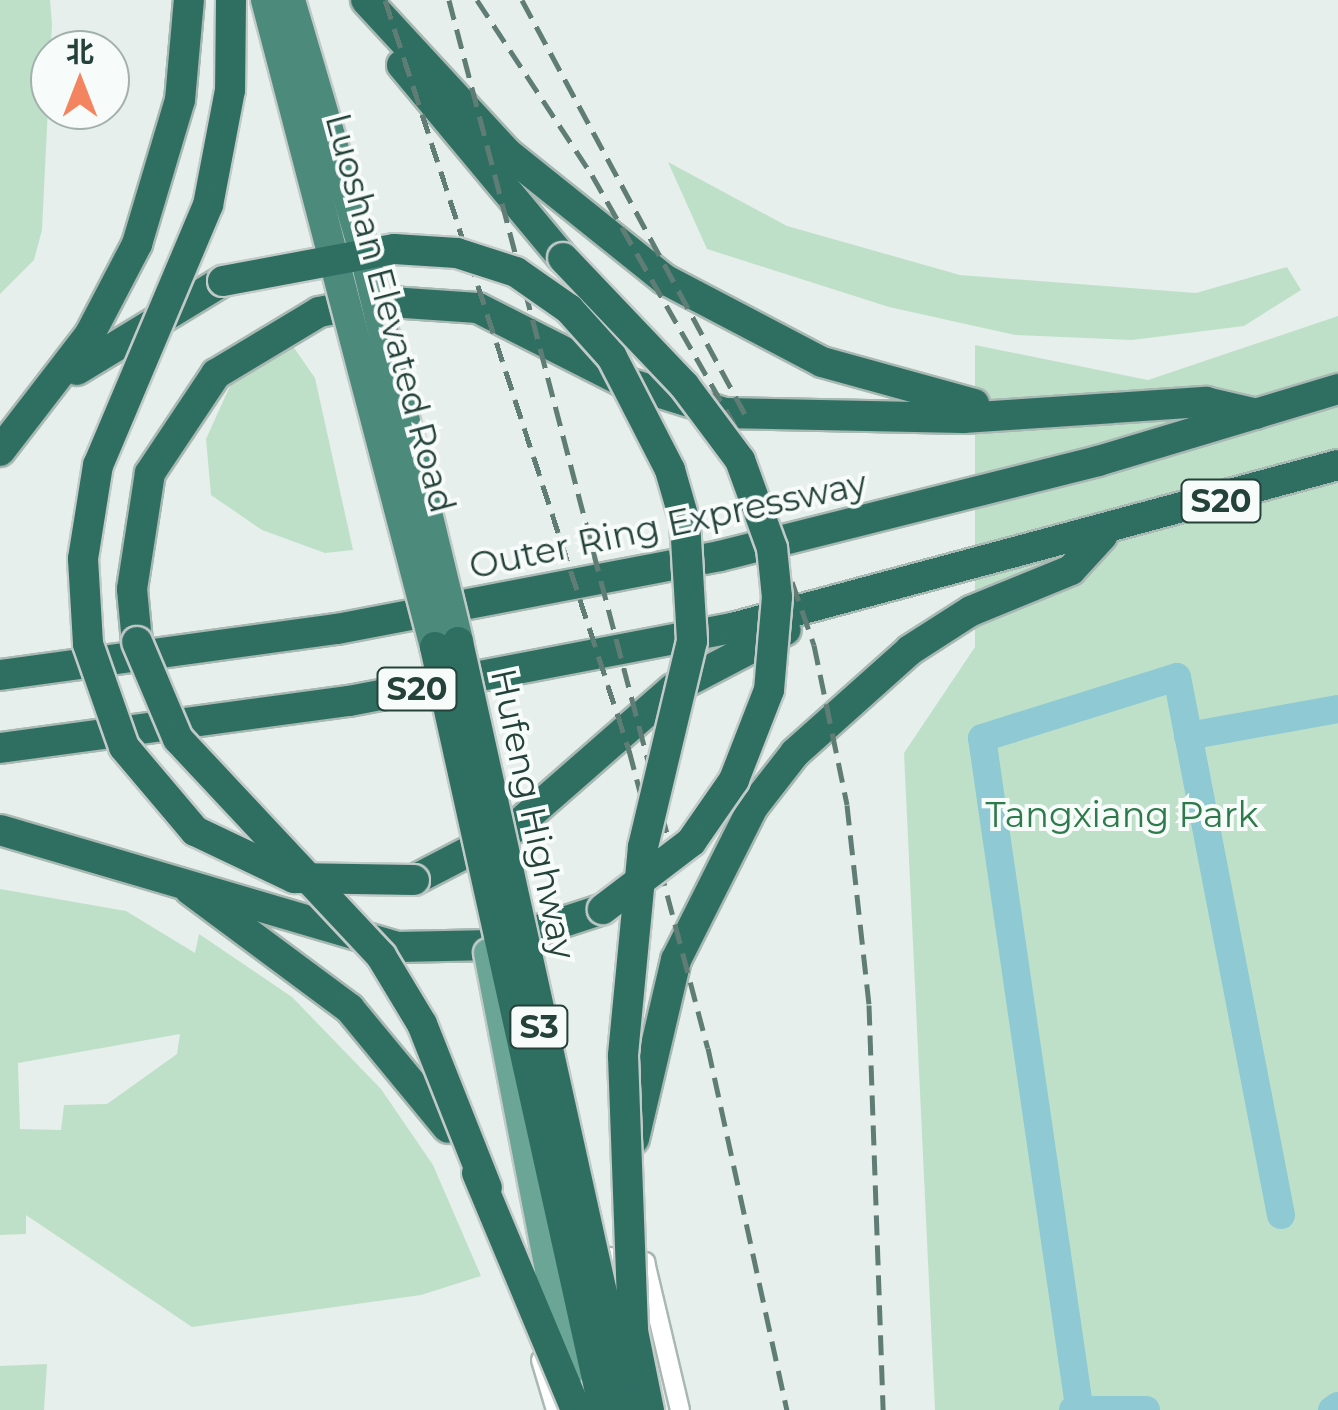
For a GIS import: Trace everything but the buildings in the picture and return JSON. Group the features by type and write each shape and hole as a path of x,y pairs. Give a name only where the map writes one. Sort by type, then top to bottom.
{"highway":[{"path":"0,451 42,403 118,286 153,201 180,100 189,0"},
{"path":"231,0 230,90 208,205 113,420 91,497 82,590 91,657 130,758 195,831 294,878 414,880 514,828 673,688 830,605"},
{"name":"Luoshan Elevated Road","path":"266,0 447,645"},
{"name":"Luoshan Elevated Road","path":"290,0 364,252 447,645"},
{"path":"0,830 410,948 521,940 603,909 691,842 734,780 769,690 777,597 772,548 740,460 684,385 472,157 363,0"},
{"path":"363,0 556,198 713,309 902,390 1079,414"},
{"path":"42,403 116,340 223,281 317,256 394,249 457,253 516,272 569,309 612,357 658,442 684,522 692,642 643,847 629,954 627,1224 649,1410"},
{"path":"576,1410 422,1024 381,956 178,739 137,642 132,589 150,472 216,374 319,312 431,300 529,326 622,381 724,413 1079,414 1206,402 1258,414"},
{"name":"Outer Ring Expressway","path":"0,675 318,632 612,578 972,495 1338,389"},
{"name":"S20","path":"0,748 404,692 830,605 1102,535 1338,465"},
{"path":"627,1224 636,1119 676,960 753,808 829,717 940,630 1071,570 1102,535"},
{"name":"Hufeng Highway","path":"447,645 604,1410"},
{"name":"Hufeng Highway","path":"447,645 631,1410"},
{"path":"180,882 258,936 350,1009 486,1188"}],"main road":[{"path":"256,0 392,509 576,1410"},
{"path":"300,0 431,482 631,1410"}],"street":[{"path":"556,1410 515,1274 579,1252 645,1262 680,1410"}],"green space":[{"path":"0,0 50,0 52,30 30,30 30,130 47,130 42,230 34,260 0,294"},
{"path":"668,162 787,226 960,275 1196,293 1287,267 1301,290 1244,326 1132,340 1015,335 889,307 707,249"},
{"name":"Tangxiang Park","path":"1338,316 1338,1410 935,1410 904,753 975,647 975,345 1148,380"},
{"path":"290,342 315,378 353,550 325,553 262,530 211,495 206,439 230,386"},
{"path":"0,889 126,911 195,953 199,934 292,997 381,1089 433,1165 481,1276 421,1295 192,1327 26,1215 26,1234 0,1235","holes":["180,1034 177,1054 107,1104 64,1105 61,1130 20,1129 18,1063"]},
{"path":"47,1364 44,1410 0,1410 0,1366"}],"waterway":[{"path":"1079,1406 982,738 1177,677 1281,1215"},
{"path":"1188,736 1338,709"},
{"path":"1332,1410 1338,1406"},
{"path":"1073,1410 1146,1410"}],"railway":[{"path":"385,0 629,750 708,1048 787,1410"},
{"path":"449,0 675,864"},
{"path":"477,0 592,175 743,440 814,645 847,805 869,1005 883,1410"},
{"path":"522,0 747,418"}]}
